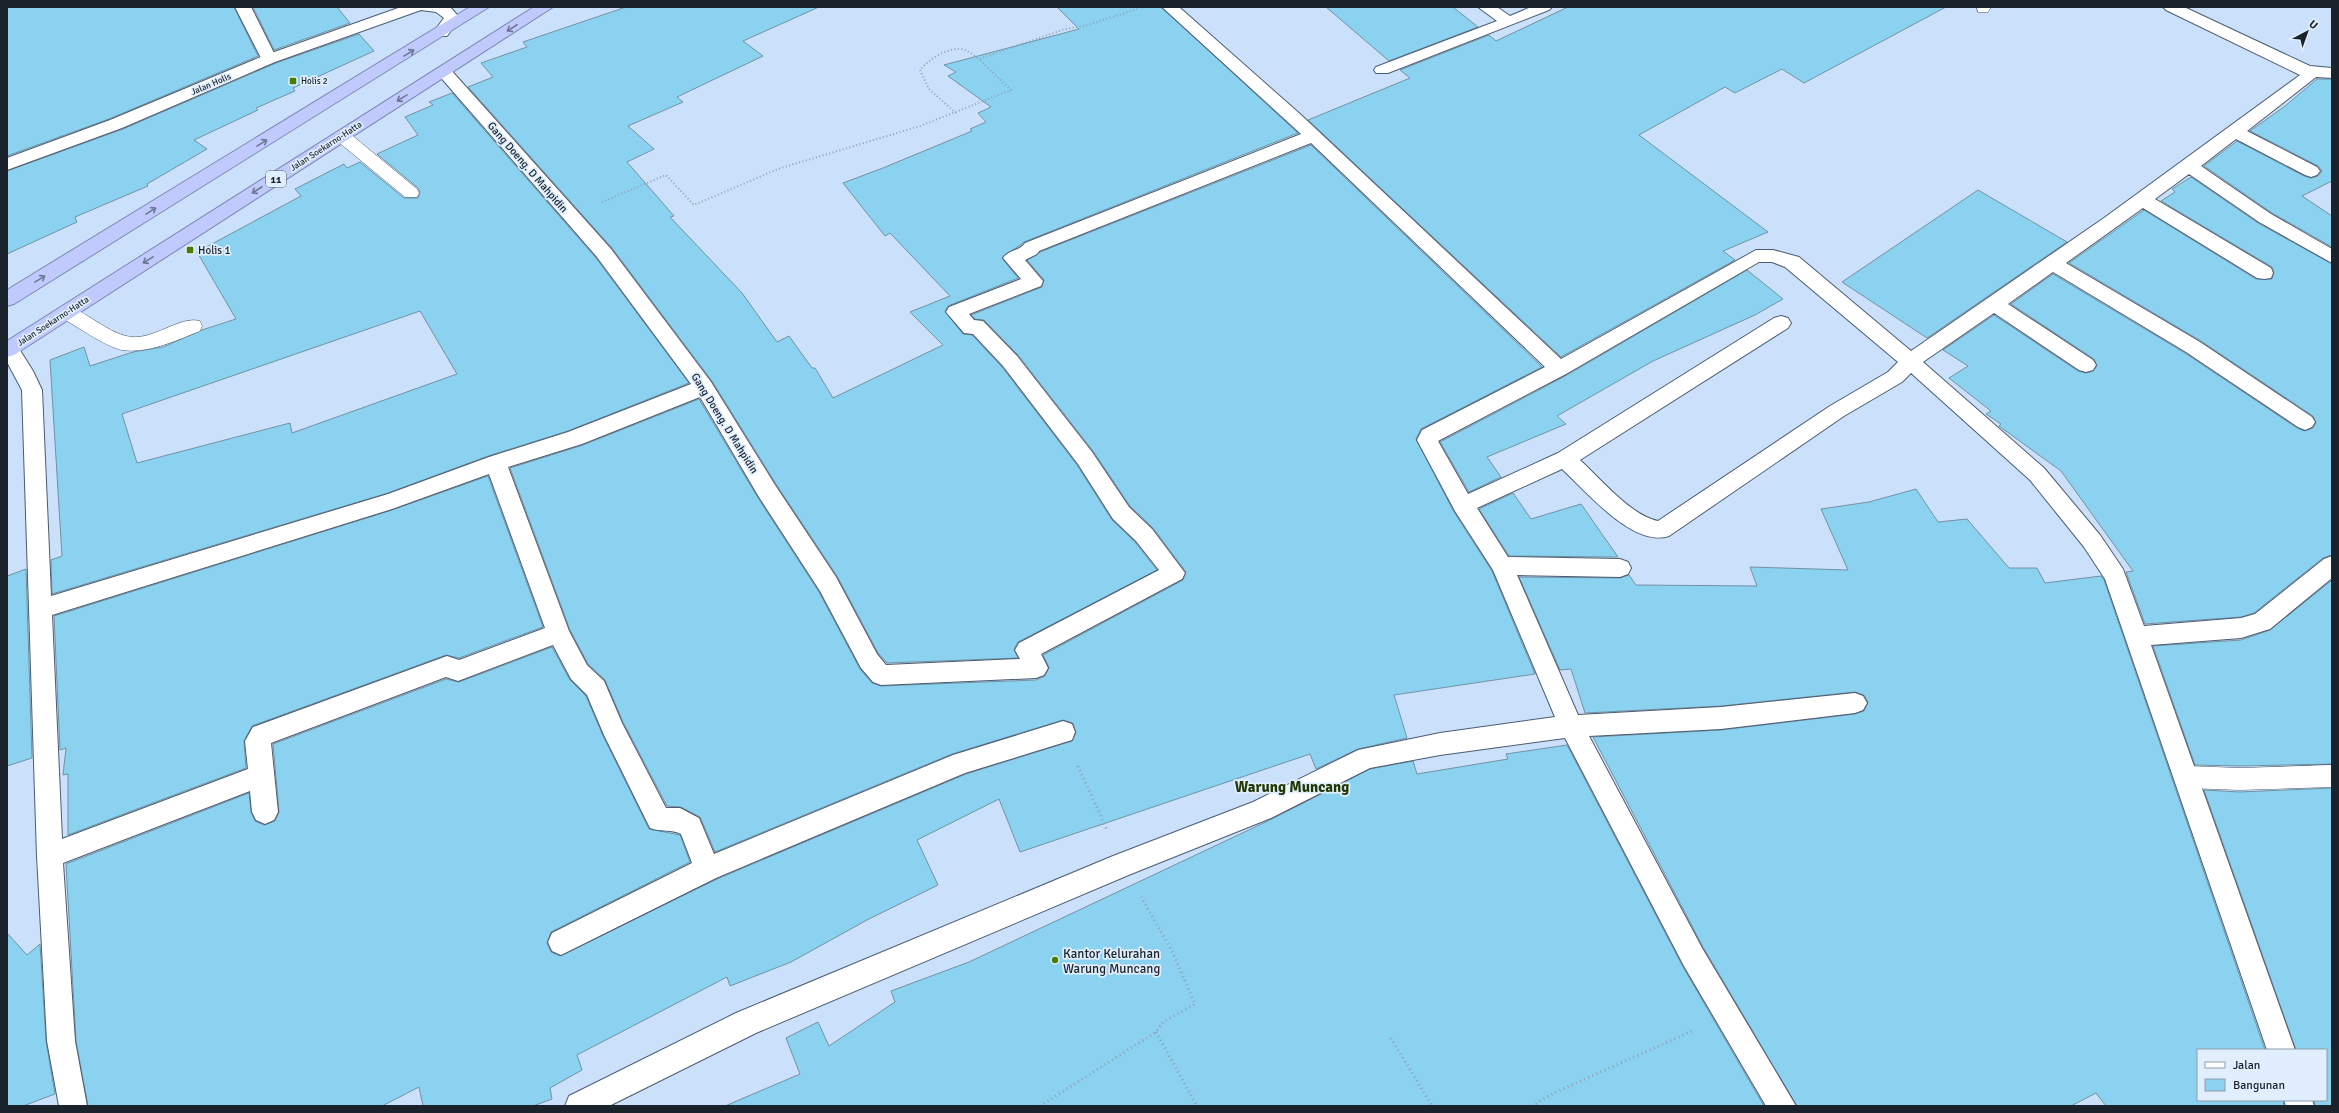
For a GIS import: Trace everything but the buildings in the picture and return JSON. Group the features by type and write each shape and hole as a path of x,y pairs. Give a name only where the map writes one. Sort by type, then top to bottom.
{"highway":[{"path":"7,299 481,7"},
{"name":"Jalan Soekarno-Hatta","path":"8,350 545,7"}],"street":[{"path":"243,7 269,59"},
{"name":"Jalan Holis","path":"7,164 116,124 269,59 416,7"},
{"path":"426,7 441,8 448,12 452,18 441,33"},
{"path":"1170,7 1226,55 1559,369"},
{"path":"1486,7 1509,22"},
{"path":"1382,70 1509,22 1544,7"},
{"path":"2171,7 2307,71 2332,73"},
{"path":"1565,459 1627,516 1642,526 1661,530 1837,411 1895,377 1910,361 2053,264 2141,199 2236,132 2308,77 2307,71"},
{"name":"Gang Doeng. D Mahpidin","path":"444,72 604,253 704,387 767,490 828,584 868,661 881,675 1036,668 1027,650 1174,573 1144,535 1121,513 1085,458 1010,361 976,326 972,328 956,312 1034,281 1012,258 1030,250 1031,247 1313,136"},
{"path":"2236,132 2311,171"},
{"path":"2189,166 2265,218 2332,257"},
{"path":"2141,199 2264,273"},
{"path":"1782,1106 1726,1015 1571,726 1502,566 1463,505 1430,447 1428,437 1559,369 1756,256 1773,256 1792,262 1910,361 2037,474 2092,541 2114,576 2187,777 2281,1049"},
{"path":"2053,264 2193,347 2305,422"},
{"path":"1994,304 2086,365"},
{"path":"1463,505 1565,459 1781,323"},
{"path":"8,350 26,376 32,390 50,856 61,1041 73,1106"},
{"path":"41,609 392,501 496,463 575,438 704,387"},
{"path":"496,463 558,633 579,672 596,688 612,727 659,820 680,820 690,826 707,869"},
{"path":"2136,636 2241,628 2262,622 2332,565"},
{"path":"1502,566 1620,568"},
{"path":"265,812 257,741 262,735 447,666 458,671 558,633"},
{"path":"579,1106 746,1023 1122,865 1262,810 1367,758 1440,744 1571,726 1721,718 1855,703"},
{"path":"561,942 707,869 962,763 1063,732"},
{"path":"50,856 260,776"}],"lane":[{"path":"342,136 411,193"},
{"path":"66,312 122,343 132,344 172,335 194,326"},
{"path":"2187,777 2240,779 2332,776"}],"path":[{"path":"979,59 1065,30 1084,26 1144,7"},
{"path":"571,216 666,175 694,205 778,170 920,126 956,113 1011,90 979,59 965,49 958,49 924,64 920,70 922,78 931,91 956,113"},
{"path":"1040,1106 1156,1032 1163,1022 1195,1004 1171,948 1122,865"},
{"path":"1532,1106 1554,1094 1726,1015"},
{"path":"1156,1032 1197,1106"},
{"path":"1391,1038 1432,1106"}],"place":[{"name":"Holis 2","path":"293,81"},
{"name":"Holis 1","path":"190,250"},
{"name":"Kantor Kelurahan Warung Muncang","path":"1055,960"}],"district":[{"name":"Warung Muncang","path":"1292,787"}]}
